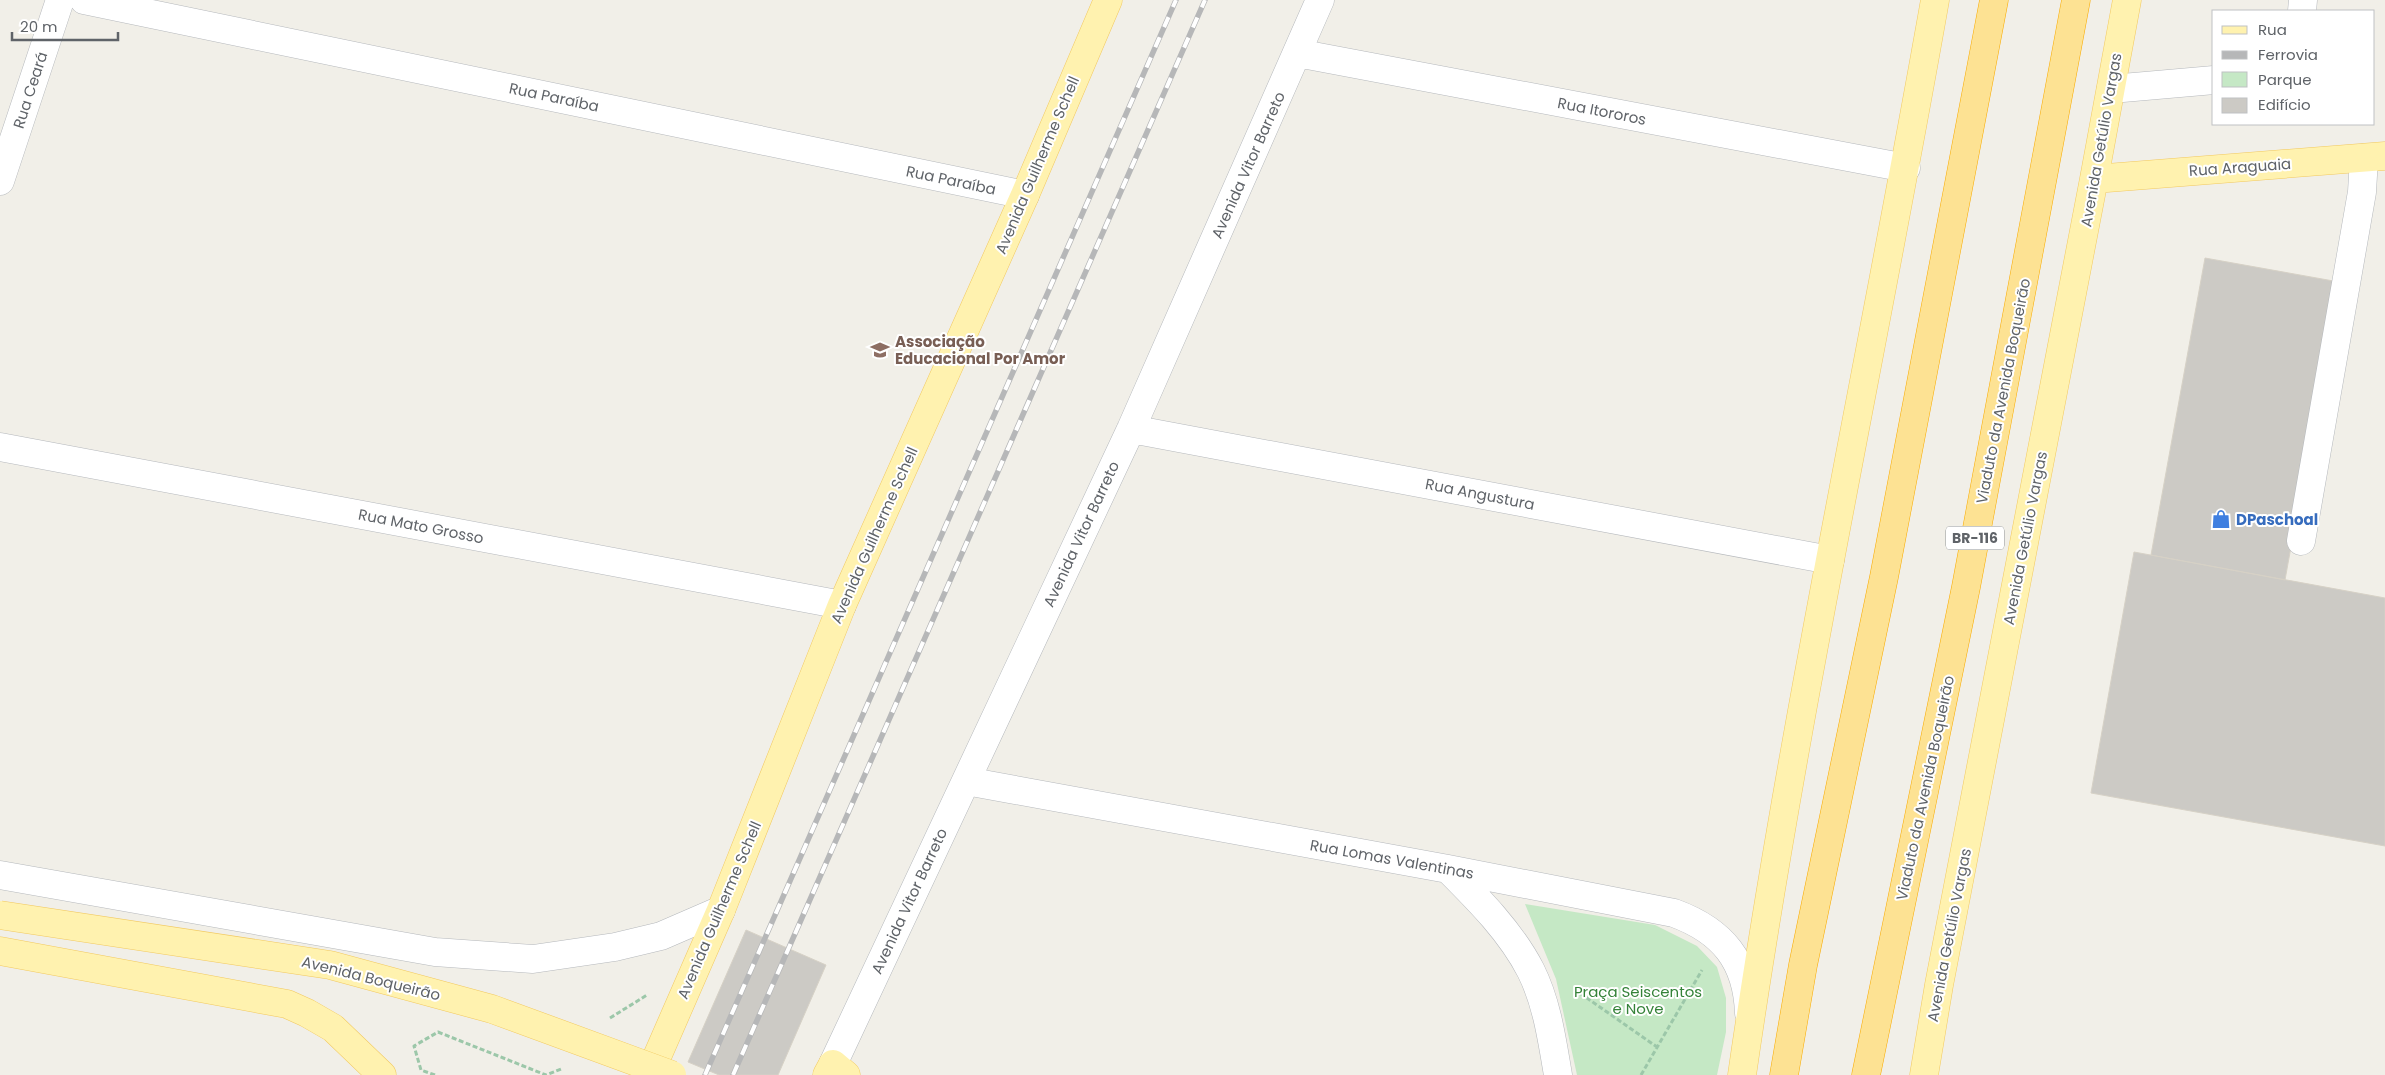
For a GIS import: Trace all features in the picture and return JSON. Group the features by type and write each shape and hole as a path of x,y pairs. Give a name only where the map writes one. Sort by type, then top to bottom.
{"highway":[{"path":"1784,1075 1803,965 1884,577 1994,0"},
{"name":"Viaduto da Avenida Boqueirão","path":"1866,1075 1966,586 2076,0"}],"main road":[{"name":"Avenida Guilherme Schell","path":"649,1075 721,910 842,605 1025,195 1108,0"},
{"path":"1742,1075 1749,1024 1830,560 1906,168 1935,0"},
{"name":"Avenida Getúlio Vargas","path":"1924,1075 1939,985 2127,0"},
{"name":"Rua Araguaia","path":"2094,179 2375,157"},
{"name":"Avenida Boqueirão","path":"0,915 330,965 492,1010 672,1075"},
{"path":"0,951 287,1004 332,1028 382,1075"}],"street":[{"name":"Rua Ceará","path":"0,181 60,0"},
{"name":"Rua Paraíba","path":"84,0 1025,195"},
{"name":"Avenida Vitor Barreto","path":"836,1071 966,781 1131,429 1320,0"},
{"name":"Rua Itororos","path":"1297,53 1906,168"},
{"path":"2111,89 2212,80"},
{"path":"2301,541 2362,192 2375,157"},
{"name":"Rua Angustura","path":"1131,429 1830,560"},
{"name":"Rua Mato Grosso","path":"0,447 842,605"},
{"name":"Rua Lomas Valentinas","path":"966,781 1448,869 1674,913 1704,926 1719,938 1740,969 1748,993 1749,1024"},
{"path":"1448,869 1490,912 1531,971 1549,1024 1558,1075"},
{"path":"0,875 435,952 533,959 615,947 661,936 721,910"}],"path":[{"path":"1697,962 1707,975"},
{"path":"1641,1075 1703,968"},
{"path":"1572,988 1657,1047"},
{"path":"436,1075 422,1070 414,1046 438,1032 546,1075 566,1067"}],"green space":[{"name":"Praça Seiscentos e Nove","path":"1525,904 1655,925 1697,946 1717,967 1726,998 1726,1032 1717,1075 1577,1075 1556,979"}],"building":[{"path":"2205,258 2339,282 2285,580 2151,555"},
{"path":"2134,552 2385,598 2385,846 2091,793"},
{"path":"746,930 826,965 778,1075 719,1075 688,1062"}],"railway":[{"path":"705,1075 1176,0"},
{"path":"733,1075 1205,0"}],"place":[{"name":"Associação Educacional Por Amor","path":"880,350"},
{"name":"DPaschoal","path":"2221,519"}]}
